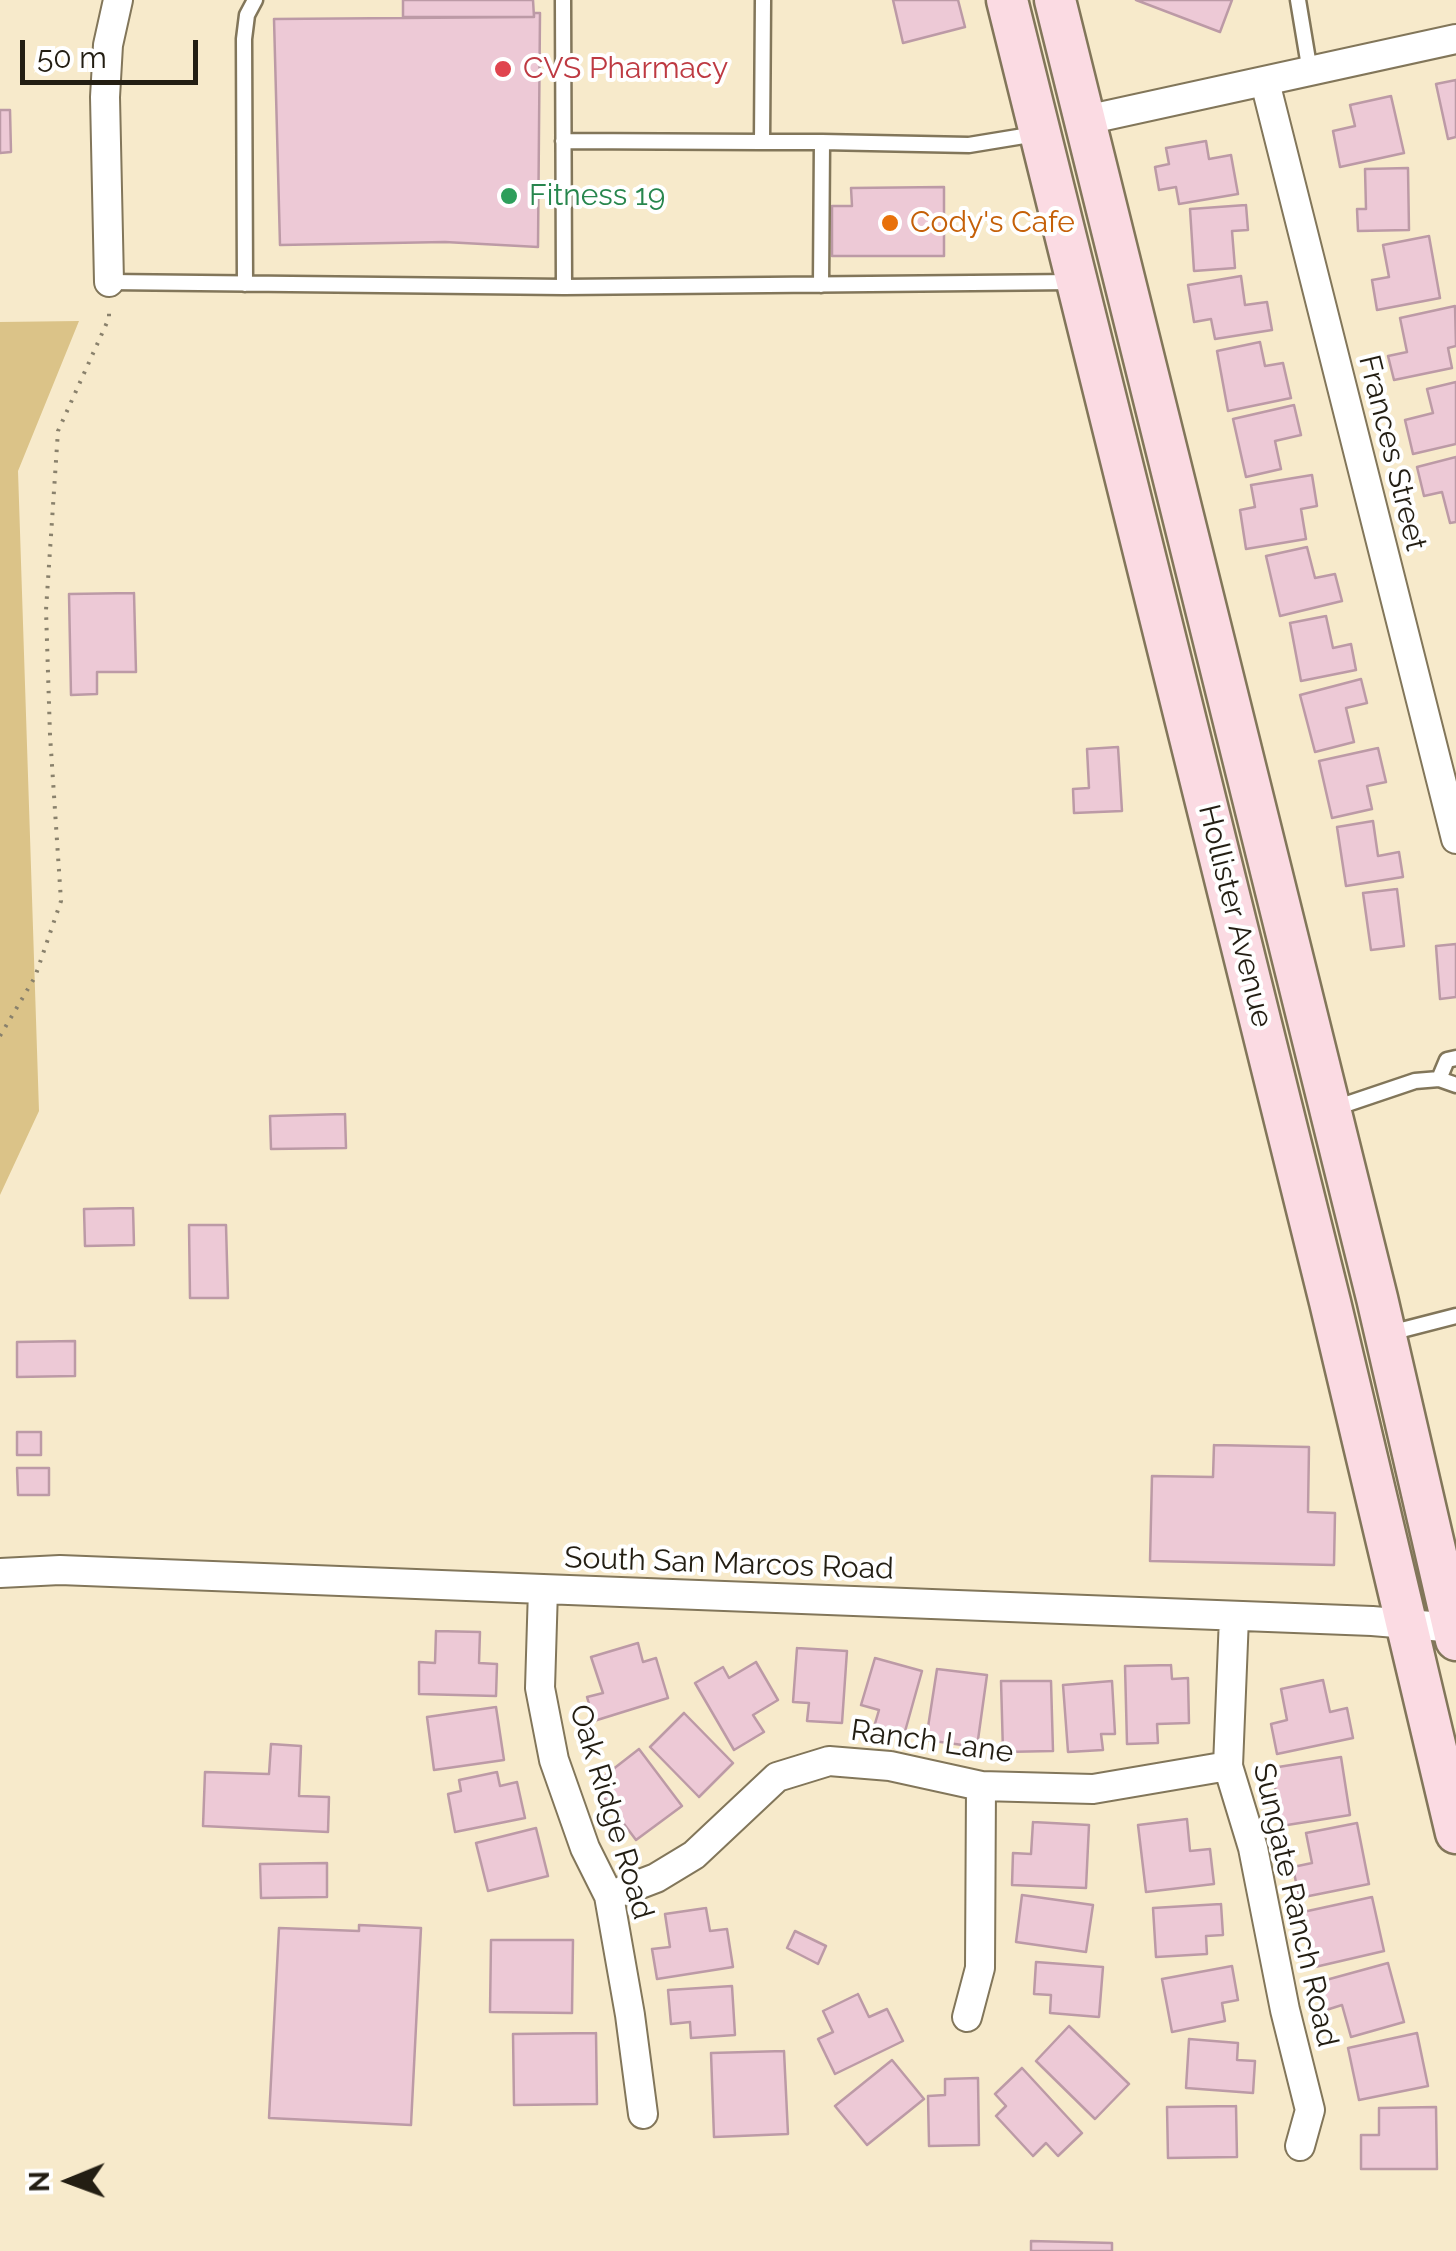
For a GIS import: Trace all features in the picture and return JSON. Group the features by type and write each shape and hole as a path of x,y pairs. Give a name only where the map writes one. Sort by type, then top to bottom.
{"main road":[{"name":"Hollister Avenue","path":"1008,0 1456,1833"},
{"name":"Hollister Avenue","path":"1055,0 1331,1109 1455,1632"}],"street":[{"path":"110,282 105,96 108,45 118,0"},
{"path":"1086,120 1456,38"},
{"name":"Frances Street","path":"1265,82 1456,839"},
{"name":"South San Marcos Road","path":"0,1573 60,1570 1372,1621 1455,1632"},
{"name":"Oak Ridge Road","path":"542,1588 540,1688 554,1760 585,1848 608,1896 643,2114"},
{"name":"Sungate Ranch Road","path":"1234,1617 1228,1766 1253,1848 1285,2010 1310,2110 1300,2146"},
{"name":"Ranch Lane","path":"608,1896 656,1878 694,1856 777,1777 830,1761 890,1766 981,1786 1094,1789 1228,1766"},
{"path":"966,2017 980,1968 981,1786"}],"lane":[{"path":"245,284 244,39 247,15 255,0"},
{"path":"563,0 564,287"},
{"path":"762,142 763,0"},
{"path":"1299,1 1310,72"},
{"path":"563,141 969,145 1041,133"},
{"path":"822,142 822,285"},
{"path":"110,282 564,287 1079,282"},
{"path":"1438,1079 1447,1060 1456,1058"},
{"path":"1331,1109 1414,1081 1438,1079 1456,1085"},
{"path":"1386,1334 1456,1316"}],"path":[{"path":"0,1036 34,977 61,901 46,610 58,431 109,318 110,282"}],"shaded area":[{"path":"79,321 18,471 39,1111 0,1195 0,322"}],"building":[{"path":"403,0 533,0 534,17 403,17"},
{"path":"893,0 958,0 965,27 903,43"},
{"path":"1136,0 1232,0 1220,32"},
{"path":"534,13 540,13 538,247 445,242 280,245 274,19 534,17"},
{"path":"1456,80 1456,137 1448,139 1436,84"},
{"path":"1391,96 1404,153 1340,167 1333,131 1355,126 1350,105"},
{"path":"0,110 10,110 11,152 0,153"},
{"path":"1206,141 1209,159 1231,155 1238,194 1179,204 1176,187 1159,190 1155,167 1169,164 1166,148"},
{"path":"1408,168 1409,230 1358,231 1357,209 1366,209 1365,169"},
{"path":"944,187 944,256 832,256 832,206 852,206 851,188"},
{"path":"1246,205 1248,230 1232,231 1235,268 1194,271 1190,209"},
{"path":"1429,236 1440,298 1377,310 1372,280 1389,277 1383,245"},
{"path":"1241,276 1245,305 1267,302 1272,330 1215,339 1211,319 1194,322 1188,285"},
{"path":"1455,306 1456,346 1448,348 1452,368 1394,380 1388,356 1407,352 1400,318"},
{"path":"1260,342 1265,366 1283,363 1291,398 1228,411 1217,351"},
{"path":"1456,382 1456,444 1413,454 1405,420 1433,413 1427,389"},
{"path":"1294,405 1301,435 1275,441 1281,469 1246,477 1233,419"},
{"path":"1456,457 1456,522 1450,523 1442,492 1424,496 1417,467"},
{"path":"1312,475 1317,506 1301,509 1306,539 1246,549 1240,510 1255,507 1251,485"},
{"path":"1307,547 1315,578 1335,574 1342,601 1280,616 1266,556"},
{"path":"134,593 136,672 97,672 97,694 71,695 69,594"},
{"path":"1326,616 1333,648 1351,644 1356,670 1301,681 1290,623"},
{"path":"1361,679 1367,703 1346,708 1354,742 1315,752 1300,695"},
{"path":"1118,747 1122,811 1074,813 1073,789 1089,788 1087,749"},
{"path":"1378,748 1386,782 1367,786 1372,809 1332,818 1319,761"},
{"path":"1373,821 1378,856 1399,852 1403,877 1346,886 1337,827"},
{"path":"1397,889 1404,946 1371,950 1363,893"},
{"path":"1456,944 1456,997 1440,999 1436,946"},
{"path":"345,1114 346,1148 271,1149 270,1116"},
{"path":"133,1208 134,1245 85,1246 84,1209"},
{"path":"189,1225 226,1225 228,1298 190,1298"},
{"path":"75,1341 75,1376 17,1377 17,1342"},
{"path":"17,1432 41,1432 41,1455 17,1455"},
{"path":"1214,1445 1309,1447 1308,1512 1335,1513 1334,1565 1150,1561 1152,1476 1213,1477"},
{"path":"17,1468 49,1468 49,1495 18,1495"},
{"path":"436,1631 480,1632 479,1663 497,1664 496,1696 419,1694 419,1662 435,1663"},
{"path":"638,1643 643,1662 656,1658 668,1698 594,1721 587,1697 603,1693 591,1657"},
{"path":"797,1648 847,1651 842,1723 807,1721 809,1703 793,1702"},
{"path":"875,1658 922,1671 904,1735 874,1727 879,1710 861,1705"},
{"path":"756,1662 778,1700 753,1715 764,1732 734,1750 695,1683 723,1667 729,1678"},
{"path":"1171,1665 1172,1679 1188,1678 1189,1723 1157,1724 1158,1743 1127,1744 1125,1666"},
{"path":"937,1669 987,1675 977,1747 926,1740"},
{"path":"1323,1680 1330,1712 1347,1708 1353,1738 1277,1754 1271,1724 1287,1720 1281,1689"},
{"path":"1001,1681 1051,1681 1053,1751 1003,1752"},
{"path":"1112,1681 1115,1734 1101,1734 1103,1750 1068,1752 1063,1685"},
{"path":"496,1707 504,1760 434,1770 427,1717"},
{"path":"684,1713 733,1763 699,1797 650,1747"},
{"path":"271,1744 301,1746 299,1796 329,1797 328,1832 203,1826 205,1772 269,1774"},
{"path":"639,1749 682,1806 636,1840 594,1784"},
{"path":"1341,1757 1350,1815 1281,1826 1272,1768"},
{"path":"497,1772 500,1786 517,1782 525,1818 455,1832 448,1794 461,1791 459,1780"},
{"path":"1187,1819 1190,1851 1210,1849 1214,1884 1146,1892 1138,1825"},
{"path":"1033,1822 1089,1825 1086,1888 1012,1885 1013,1853 1031,1854"},
{"path":"1357,1823 1369,1884 1299,1898 1293,1867 1312,1863 1306,1833"},
{"path":"536,1828 548,1876 488,1891 476,1843"},
{"path":"327,1863 327,1897 261,1898 260,1864"},
{"path":"1022,1895 1093,1905 1086,1952 1016,1942"},
{"path":"1372,1897 1384,1951 1315,1967 1303,1912"},
{"path":"1221,1904 1223,1935 1206,1936 1207,1954 1156,1957 1153,1908"},
{"path":"706,1908 710,1931 727,1929 733,1967 657,1979 652,1949 670,1947 665,1914"},
{"path":"359,1925 421,1928 411,2125 269,2118 279,1928 359,1931"},
{"path":"795,1931 826,1946 818,1964 787,1948"},
{"path":"491,1940 573,1940 572,2013 490,2012"},
{"path":"1036,1962 1103,1967 1099,2017 1050,2013 1051,1995 1034,1994"},
{"path":"1388,1963 1404,2022 1351,2037 1342,2005 1323,2011 1315,1983"},
{"path":"1232,1966 1238,2000 1222,2003 1225,2021 1172,2032 1162,1979"},
{"path":"732,1986 735,2035 691,2038 690,2022 671,2024 668,1990"},
{"path":"858,1994 869,2017 887,2009 903,2041 835,2074 818,2039 833,2032 823,2011"},
{"path":"1069,2026 1129,2084 1095,2119 1036,2061"},
{"path":"596,2033 597,2104 514,2105 513,2034"},
{"path":"1417,2033 1428,2086 1359,2100 1348,2048"},
{"path":"1189,2039 1238,2043 1237,2060 1255,2061 1253,2093 1186,2088"},
{"path":"784,2051 788,2134 714,2137 711,2053"},
{"path":"892,2060 924,2099 867,2145 835,2106"},
{"path":"1022,2068 1082,2133 1058,2156 1046,2143 1033,2156 996,2116 1006,2106 995,2094"},
{"path":"978,2078 979,2145 929,2146 928,2096 945,2095 945,2079"},
{"path":"1236,2106 1237,2157 1168,2158 1167,2107"},
{"path":"1436,2107 1437,2169 1361,2169 1361,2135 1379,2135 1379,2108"},
{"path":"1031,2241 1112,2243 1112,2251 1031,2251"}],"place":[{"name":"CVS Pharmacy","path":"503,69"},
{"name":"Fitness 19","path":"509,196"},
{"name":"Cody's Cafe","path":"890,223"}]}
